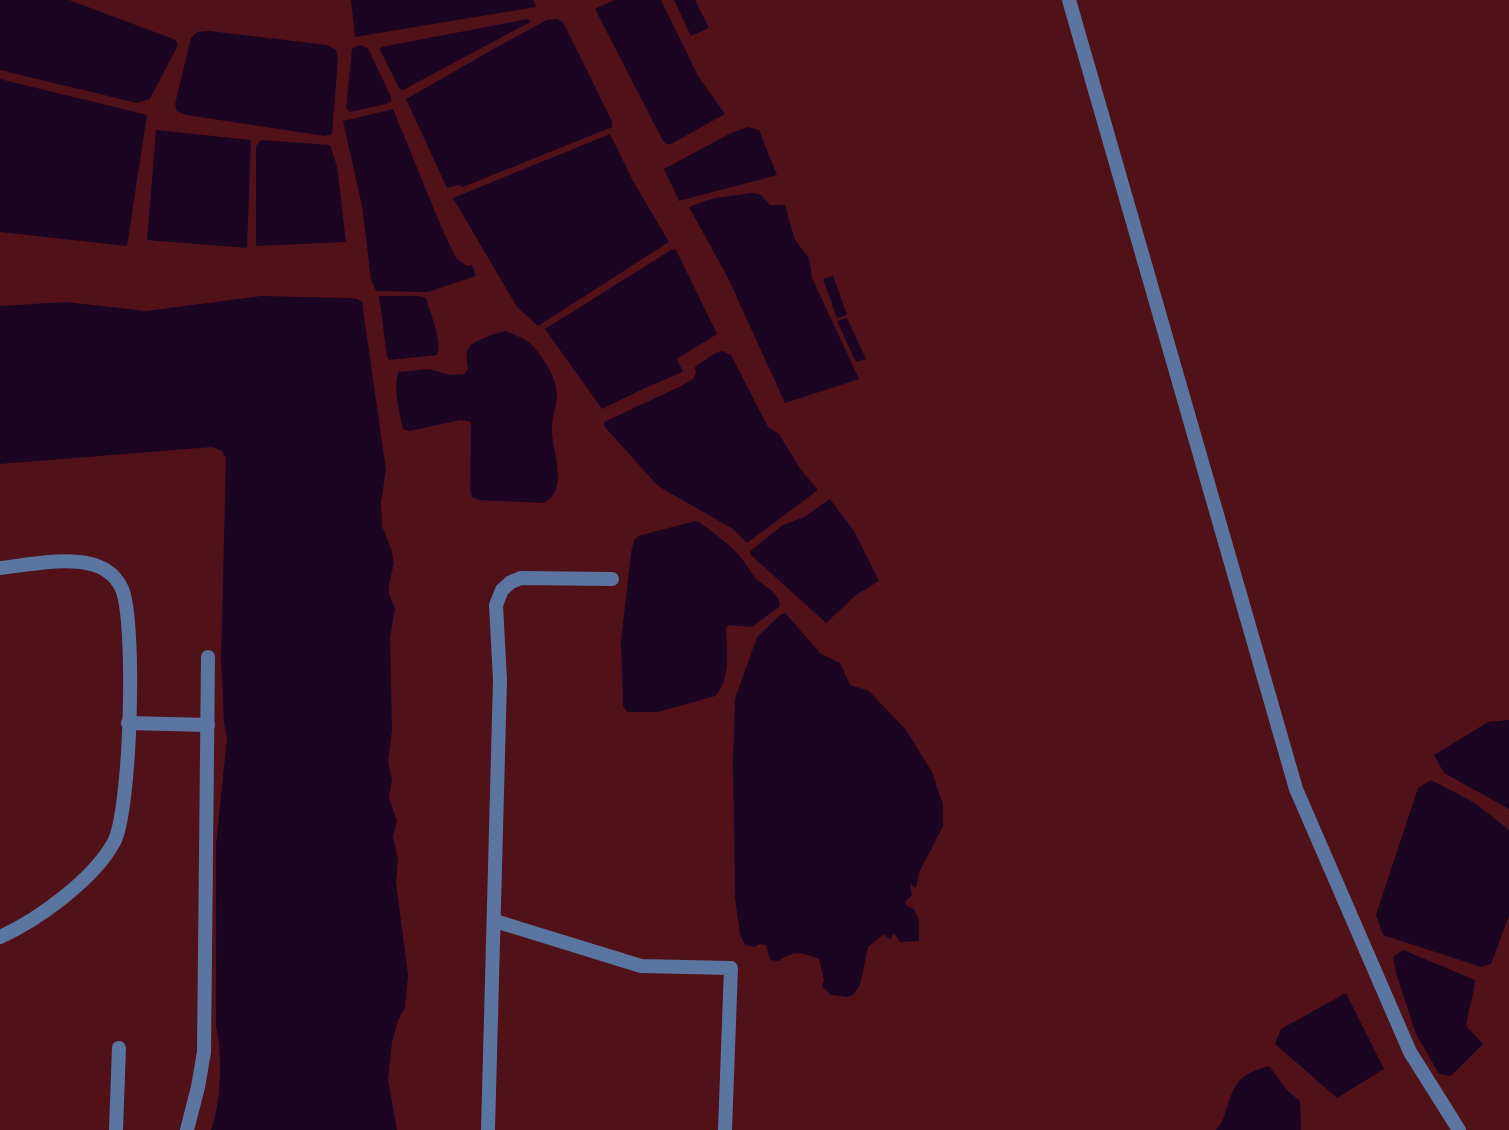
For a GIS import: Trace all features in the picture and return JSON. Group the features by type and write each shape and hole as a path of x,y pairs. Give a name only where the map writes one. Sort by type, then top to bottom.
{"street":[{"path":"1069,0 1296,789 1410,1052 1459,1130"},
{"path":"0,568 69,561 103,568 117,580 122,589 130,641 126,790 118,833 113,844 81,881 15,930 0,937"},
{"path":"488,1130 500,680 496,605 502,590 510,582 521,578 612,579"},
{"path":"187,1130 204,1052 208,657"},
{"path":"128,723 208,725"},
{"path":"495,921 641,966 731,968 725,1130"},
{"path":"116,1130 119,1048"}],"shaded area":[{"path":"0,0 69,0 176,40 178,45 150,99 137,103 0,70"},
{"path":"351,0 533,0 536,7 355,37"},
{"path":"614,0 661,0 698,76 725,114 671,144 666,144 595,9"},
{"path":"674,0 695,0 709,28 691,36"},
{"path":"528,19 530,22 403,90 399,88 380,50 381,47"},
{"path":"557,19 563,22 612,121 612,127 463,187 459,185 447,188 406,99 547,20"},
{"path":"209,31 327,45 336,50 338,60 332,134 325,136 186,115 177,111 175,104 191,38 197,32"},
{"path":"360,45 368,48 391,101 387,104 349,112 346,108 352,49"},
{"path":"0,79 147,115 127,246 0,232"},
{"path":"393,109 456,258 467,266 472,265 476,276 427,292 376,291 371,280 362,206 343,121"},
{"path":"748,127 759,130 777,175 679,201 664,169 731,133"},
{"path":"156,130 251,140 247,248 147,240"},
{"path":"610,134 633,181 669,242 538,326 517,307 453,198"},
{"path":"261,140 330,145 337,166 346,242 256,246 256,146"},
{"path":"753,193 761,195 770,205 785,205 795,240 809,258 812,278 859,379 785,403 728,278 689,207 714,198"},
{"path":"671,250 676,250 717,334 677,359 683,372 602,409 545,329"},
{"path":"833,276 847,315 837,318 823,279"},
{"path":"261,296 350,298 362,302 386,470 381,503 382,526 394,563 389,584 389,594 395,609 390,638 392,730 388,762 392,779 389,798 397,821 393,837 398,860 396,882 408,975 405,1008 398,1020 392,1042 388,1080 397,1130 211,1130 220,1079 220,1051 216,1027 216,845 227,738 224,723 221,660 226,458 222,451 212,447 0,464 0,306 66,302 146,311"},
{"path":"379,296 426,298 437,335 437,355 389,360"},
{"path":"847,318 866,359 856,362 837,321"},
{"path":"506,331 526,340 534,347 548,367 557,391 552,430 558,480 552,497 544,503 479,500 472,497 470,491 471,422 460,420 409,431 403,429 396,392 399,372 429,369 450,375 464,374 468,369 466,355 470,346 482,339"},
{"path":"723,351 731,355 768,427 779,434 801,470 818,490 747,543 733,529 658,486 604,426 604,422 693,379 696,373 695,367 715,353"},
{"path":"830,499 854,531 879,581 856,595 826,623 751,555 750,551 783,525 804,517"},
{"path":"695,521 735,551 753,575 776,596 780,606 752,627 728,625 726,629 726,674 715,696 658,712 627,712 623,706 621,641 634,540 638,536"},
{"path":"785,613 821,654 840,663 850,685 869,691 906,730 932,772 943,805 943,826 919,873 916,888 910,884 912,895 905,902 907,906 914,909 919,920 919,941 900,942 894,933 890,940 884,934 868,947 860,985 853,995 848,997 831,995 822,986 824,980 819,959 794,954 779,961 770,960 766,945 760,944 754,947 745,945 740,935 735,897 733,762 735,699 757,637"},
{"path":"1509,720 1509,809 1444,773 1434,755 1488,722"},
{"path":"1431,780 1475,803 1509,830 1509,916 1491,964 1481,967 1383,935 1376,915 1418,788"},
{"path":"1403,950 1475,980 1466,1026 1483,1044 1451,1076 1439,1074 1416,1034 1393,957"},
{"path":"1346,993 1384,1069 1337,1098 1275,1044 1281,1029"},
{"path":"1269,1066 1287,1090 1300,1101 1301,1130 1216,1130 1222,1122 1239,1082 1250,1073"}]}
